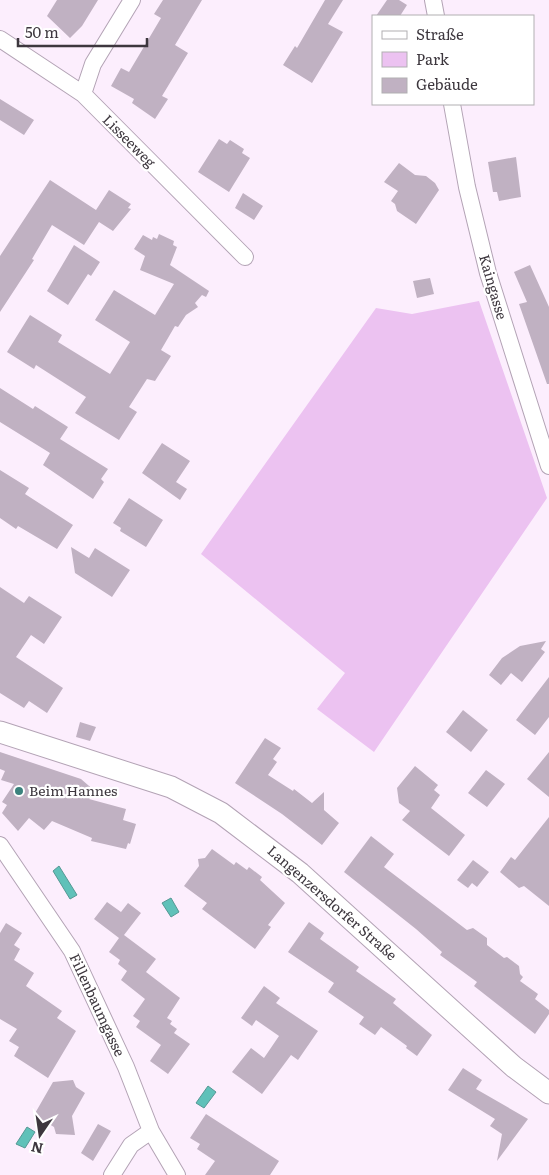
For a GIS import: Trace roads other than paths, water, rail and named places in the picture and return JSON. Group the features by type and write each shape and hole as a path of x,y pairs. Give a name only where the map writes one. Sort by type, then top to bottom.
{"main road":[{"name":"Langenzersdorfer Straße","path":"0,732 171,787 221,813 300,873 514,1067 549,1093"}],"street":[{"path":"83,94 93,64 132,0"},
{"path":"433,0 436,15"},
{"name":"Lisseeweg","path":"0,39 83,94 245,257"},
{"name":"Kaingasse","path":"452,105 467,187 488,273 549,466"},
{"name":"Fillenbaumgasse","path":"0,846 72,951 126,1067 151,1131 177,1175"},
{"path":"112,1175 131,1145 151,1131"}],"place":[{"name":"Beim Hannes","path":"19,791"}]}
